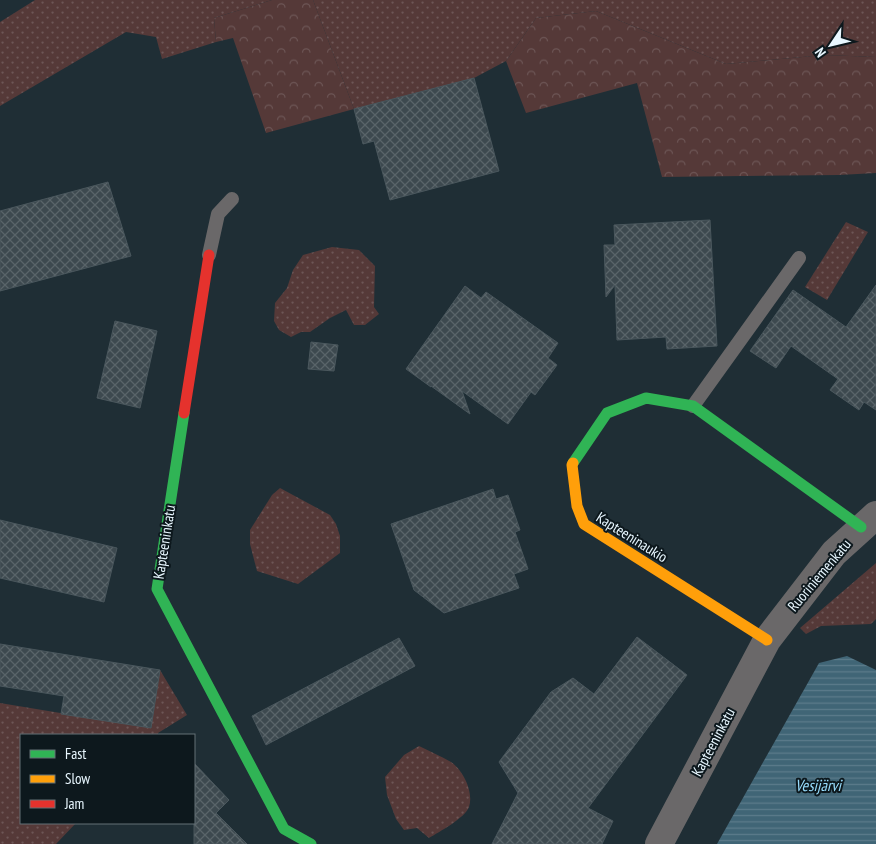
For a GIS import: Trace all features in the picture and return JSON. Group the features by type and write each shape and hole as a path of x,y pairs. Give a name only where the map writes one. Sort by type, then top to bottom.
{"street":[{"name":"Kapteeninkatu","path":"209,255 156,589 284,830 311,844"},
{"name":"Kapteeninaukio","path":"767,640 584,524 577,506 572,465 607,413 646,398 693,406 869,521"},
{"name":"Ruoriniemenkatu","path":"767,640 834,553 869,521"},
{"name":"Kapteeninkatu","path":"659,844 767,640"}],"lane":[{"path":"209,255 218,214 232,199"},
{"path":"693,406 799,258"}],"green space":[{"path":"35,0 272,0 214,18 216,42 162,59 156,37 126,32 0,106 0,22"},
{"path":"272,0 313,0 354,109 266,133 233,38 216,42 214,18"},
{"path":"313,0 876,0 876,57 824,55 726,64 596,11 536,18 506,61 474,78 354,109"},
{"path":"596,11 726,64 824,55 876,57 876,173 662,177 637,83 526,113 506,61 536,18"},
{"path":"846,222 868,232 827,300 805,287"},
{"path":"332,247 359,250 375,266 374,307 379,314 365,325 354,325 346,310 330,318 310,332 301,332 291,337 279,330 274,321 275,303 287,288 293,270 303,255"},
{"path":"280,488 330,515 336,524 340,536 340,553 298,584 257,571 250,544 250,530 272,495"},
{"path":"876,563 876,619 871,624 821,626 806,634 800,628"},
{"path":"160,670 187,715 158,734 20,734 20,824 75,824 56,844 0,844 0,703 151,728"},
{"path":"419,746 451,762 460,770 469,788 470,795 467,811 429,838 417,828 404,830 396,819 387,795 385,777 404,755"}],"water":[{"name":"Vesijärvi","path":"847,656 876,670 876,844 717,844 819,663"}],"building":[{"path":"474,78 499,171 390,200 374,141 363,144 354,109"},
{"path":"108,182 131,256 0,291 0,211"},
{"path":"710,220 717,346 667,349 666,337 617,340 615,285 606,297 604,245 615,245 614,225"},
{"path":"876,285 876,410 864,402 859,410 830,390 838,379 791,346 776,368 750,351 793,290 846,327"},
{"path":"465,286 481,298 486,292 558,343 548,358 557,365 535,395 531,392 508,424 462,391 470,414 406,369"},
{"path":"115,321 157,331 140,408 97,398"},
{"path":"311,342 338,345 334,371 308,369"},
{"path":"493,489 496,499 508,495 520,530 515,532 528,569 514,574 519,588 444,613 414,590 391,524"},
{"path":"0,520 117,548 104,602 0,578"},
{"path":"637,637 687,675 588,808 613,821 602,844 492,844 518,793 499,762 551,692 573,678 594,694"},
{"path":"399,638 415,666 266,745 252,716"},
{"path":"0,644 160,670 151,728 61,714 64,696 0,686"},
{"path":"195,764 229,800 216,813 247,844 194,844"}],"traffic: fast":[{"path":"573,463 607,413 646,398 693,406 861,527"},
{"path":"184,413 157,589 284,829 311,844"}],"traffic: slow":[{"path":"573,463 577,506 584,524 767,640"}],"traffic: jam":[{"path":"184,413 209,255"}]}
